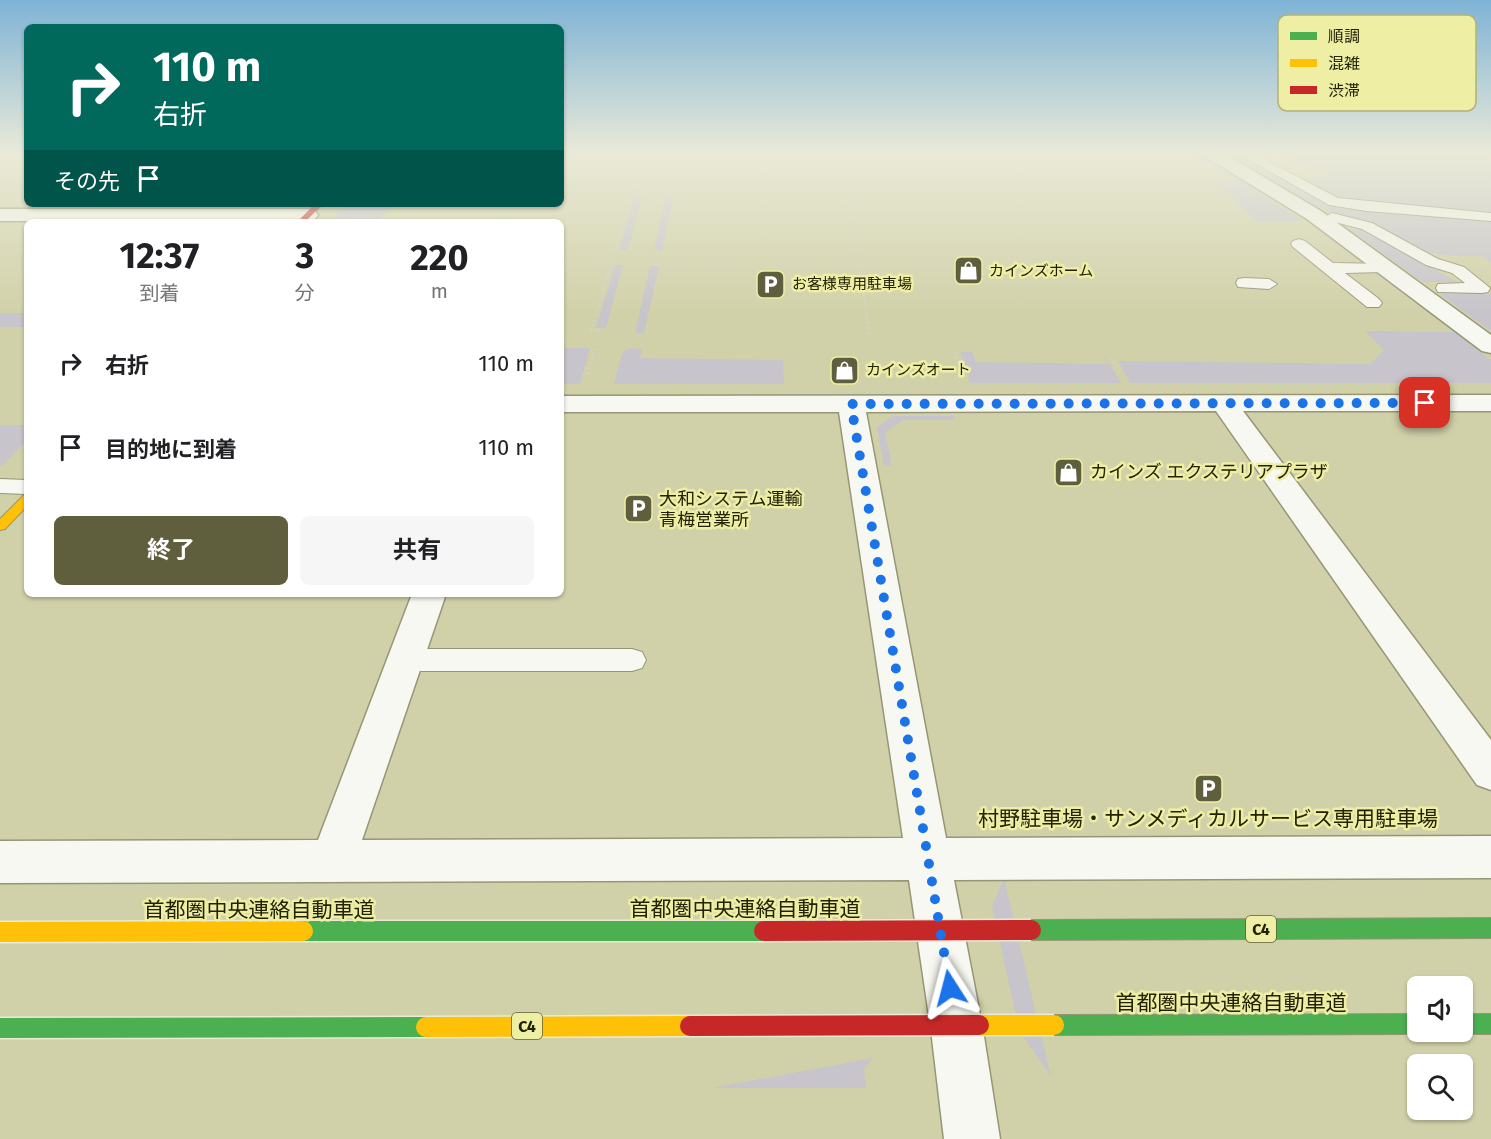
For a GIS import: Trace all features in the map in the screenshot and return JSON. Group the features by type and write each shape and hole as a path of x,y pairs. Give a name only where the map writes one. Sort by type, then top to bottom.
{"main road":[{"path":"0,526 24,502"},
{"name":"首都圏中央連絡自動車道","path":"0,932 1491,928"},
{"name":"首都圏中央連絡自動車道","path":"0,1028 1407,1024"},
{"path":"1473,1024 1491,1024"}],"street":[{"path":"1301,207 1491,346"},
{"path":"0,215 309,214"},
{"path":"564,404 1491,403"},
{"path":"851,404 957,1030 972,1139"},
{"path":"1225,405 1491,772"},
{"path":"333,860 428,597"},
{"path":"0,862 1491,857"}],"lane":[{"path":"1373,207 1491,217"},
{"path":"1314,215 1342,218 1367,226 1432,262 1458,270 1482,288 1444,288"},
{"path":"1299,244 1373,303"},
{"path":"1329,268 1384,267"},
{"path":"1244,283 1269,284"},
{"path":"1322,284 1349,284"},
{"path":"0,486 24,487"},
{"path":"405,660 632,660"}],"path":[{"path":"615,250 628,207"},
{"path":"849,207 856,252"},
{"path":"588,263 624,264"},
{"path":"599,332 600,330 591,330 612,263"},
{"path":"650,264 679,264"},
{"path":"707,264 746,265"},
{"path":"771,265 811,265"},
{"path":"858,265 870,335"},
{"path":"834,266 882,266"},
{"path":"911,267 951,267"},
{"path":"975,267 1014,268"},
{"path":"1039,268 1063,268"},
{"path":"585,384 595,348"},
{"path":"955,352 965,384"}],"shaded area":[{"path":"32,207 97,207 94,209 29,209"},
{"path":"344,207 389,207 381,219 333,219"},
{"path":"631,207 640,207 628,250 619,250"},
{"path":"663,207 671,207 662,251 654,250"},
{"path":"1242,207 1281,207 1302,221 1256,221"},
{"path":"1320,207 1368,207 1491,220 1491,262 1483,256 1454,256 1425,252 1374,224"},
{"path":"1417,207 1491,207 1491,214"},
{"path":"1361,228 1457,282 1423,282 1352,231"},
{"path":"615,265 623,265 606,328 596,328"},
{"path":"650,266 659,266 644,333 635,333"},
{"path":"1440,294 1491,294 1491,331"},
{"path":"0,313 24,313 24,327 0,327"},
{"path":"1365,331 1454,332 1491,360 1491,383 1130,383 1118,361 1370,364 1384,350"},
{"path":"564,348 590,348 580,384 564,384"},
{"path":"630,348 642,349 640,358 783,360 784,384 614,384 622,353"},
{"path":"960,352 972,352 976,362 1110,364 1121,383 970,383"},
{"path":"893,416 953,416 954,420 903,420 885,432 892,466 884,466 877,427"},
{"path":"0,425 24,425 24,443 0,466"},
{"path":"1004,878 1051,1077 1019,1030 992,906"},
{"path":"873,1058 864,1069 866,1088 712,1088"}],"traffic: fast":[{"path":"1031,930 1491,928"},
{"path":"303,931 764,931"},
{"path":"1054,1025 1407,1024"},
{"path":"1473,1024 1491,1024"},
{"path":"0,1028 426,1027"}],"traffic: slow":[{"path":"0,526 24,502"},
{"path":"0,932 303,931"},
{"path":"979,1025 1054,1025"},
{"path":"426,1027 690,1026"}],"traffic: jam":[{"path":"304,219 316,207"},
{"path":"764,931 1031,930"},
{"path":"690,1026 979,1025"}],"place":[{"name":"カインズホーム","path":"968,271"},
{"name":"お客様専用駐車場","path":"771,284"},
{"name":"カインズオート","path":"845,370"},
{"name":"カインズ エクステリアプラザ","path":"1069,472"},
{"name":"大和システム運輸 青梅営業所","path":"638,509"},
{"name":"村野駐車場・サンメディカルサービス専用駐車場","path":"1208,788"}],"route":[{"path":"950,988 851,404 1425,403"}]}
